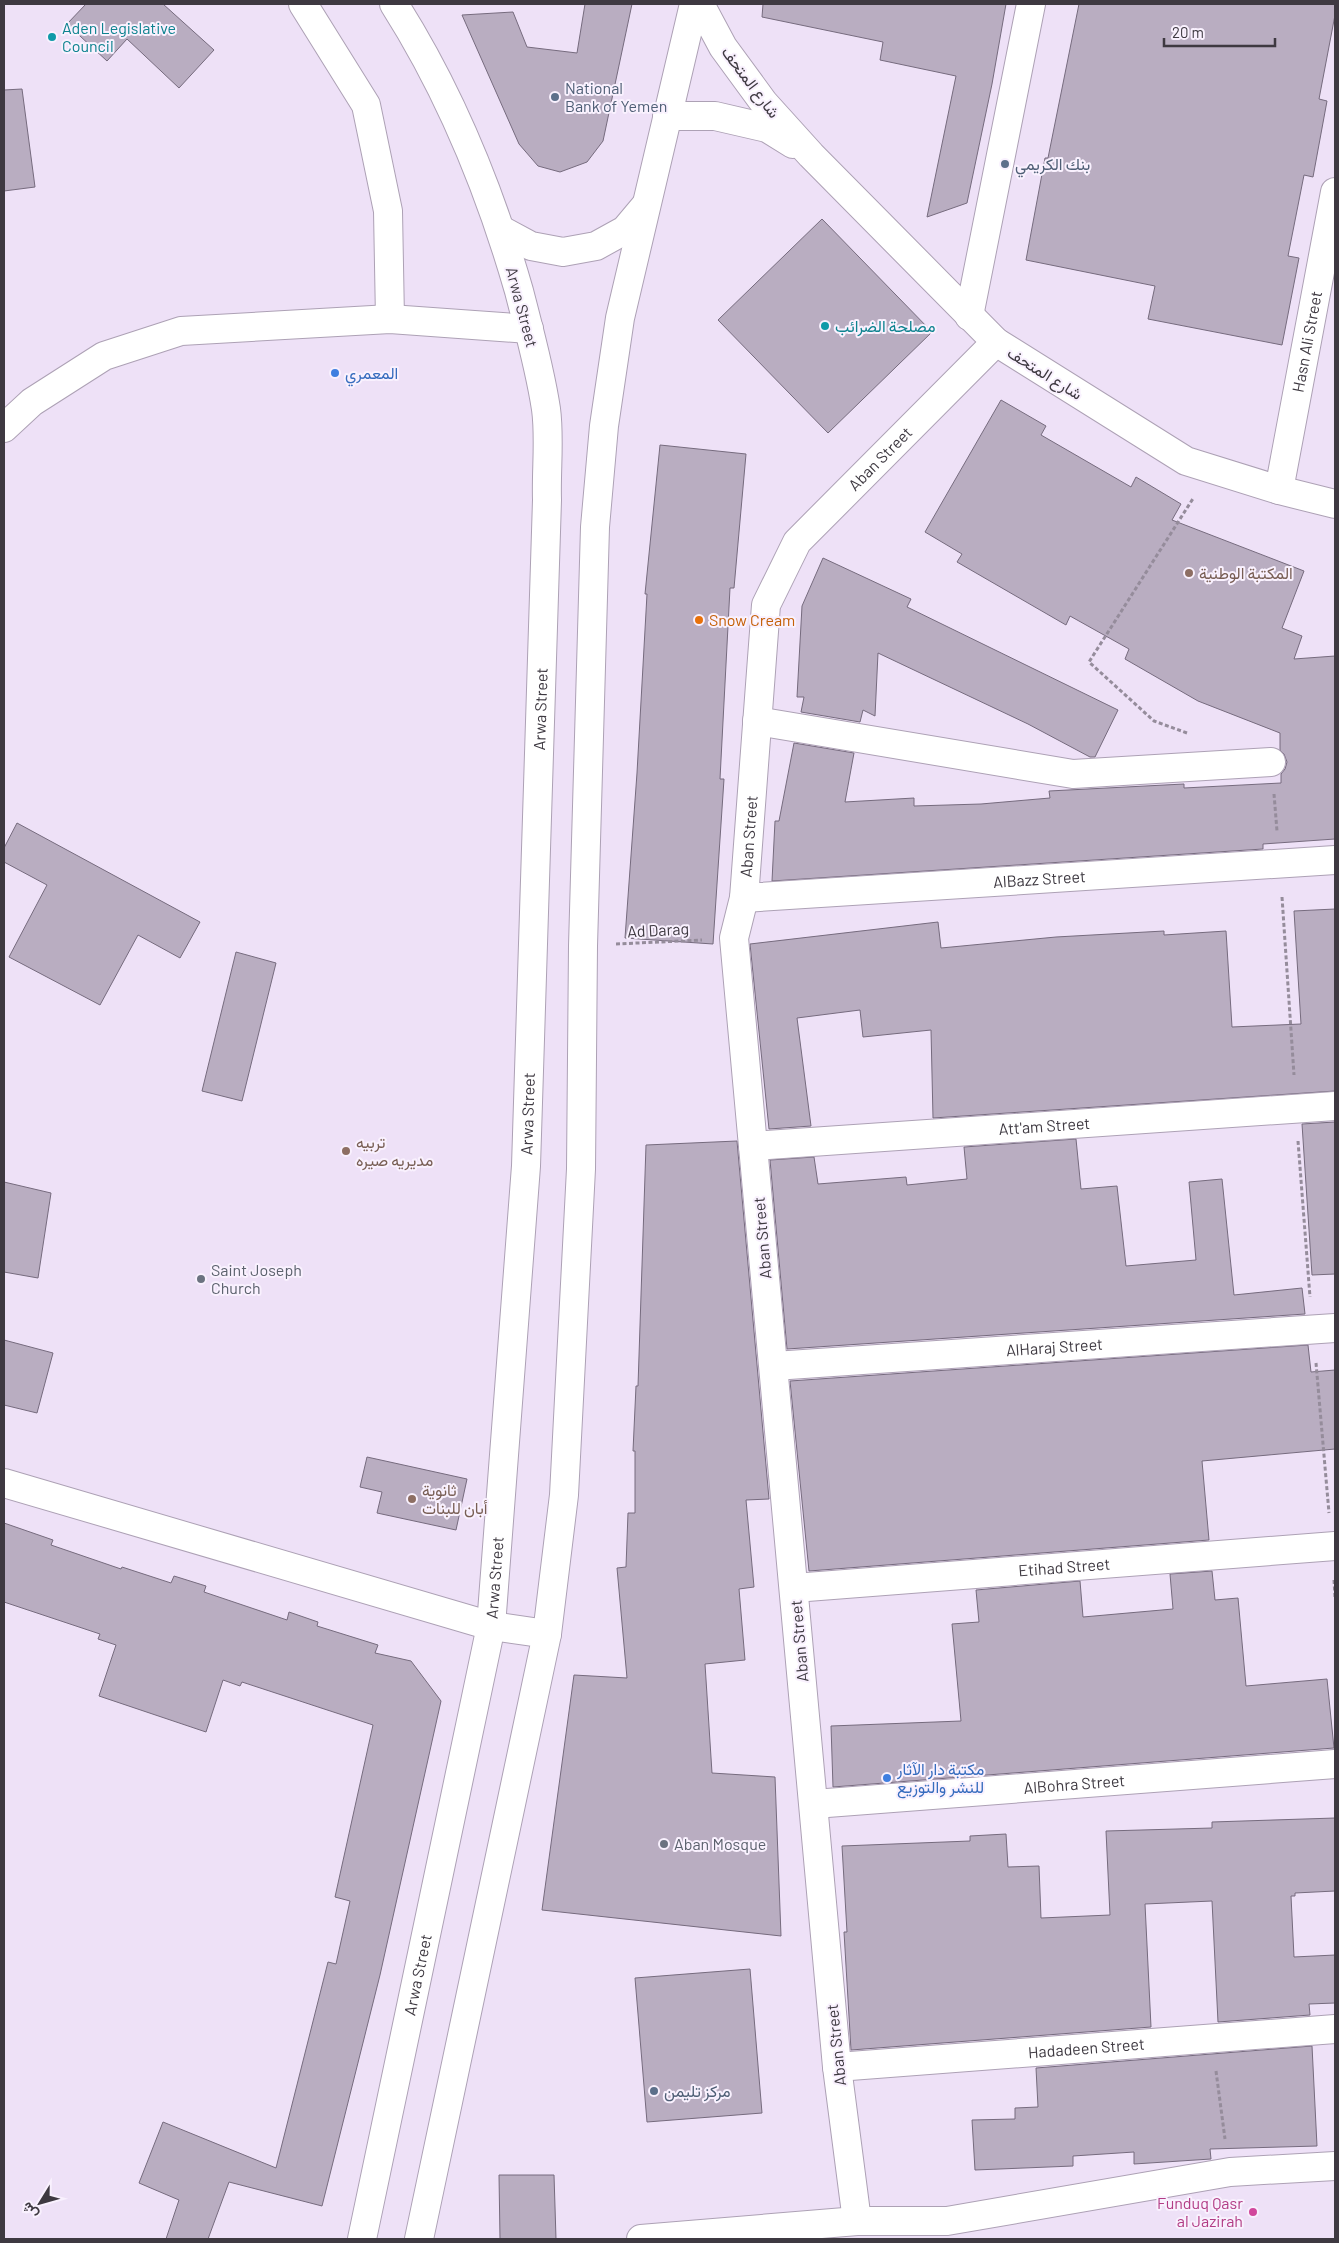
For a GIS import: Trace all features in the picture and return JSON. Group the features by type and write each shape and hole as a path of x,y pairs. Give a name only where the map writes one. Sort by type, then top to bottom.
{"street":[{"path":"303,4 366,105 388,211 390,319"},
{"name":"Arwa Street","path":"362,2239 491,1626 526,1166 547,500 546,410 529,329 501,230 463,133 412,33 394,4"},
{"path":"419,2239 547,1634 564,1495 579,1209 583,946 595,527 604,426 620,318 694,4"},
{"name":"شارع المتحف","path":"700,4 723,47 764,104 811,155 996,342 1186,461 1279,490 1335,504"},
{"path":"969,316 1031,4"},
{"name":"شارع المتحف","path":"667,116 715,116 766,128 811,155"},
{"name":"Hasn Ali Street","path":"1279,490 1335,192"},
{"path":"501,230 530,246 563,252 571,251 596,246 625,230 646,204"},
{"path":"4,428 32,402 104,356 181,331 390,319 529,329"},
{"name":"Aban Street","path":"857,2221 837,2067 734,938 744,898 766,605 797,542 996,342"},
{"path":"757,721 1073,774 1271,762"},
{"name":"AlBazz Street","path":"744,898 1335,860"},
{"name":"Att'am Street","path":"754,1146 1335,1106"},
{"name":"AlHaraj Street","path":"774,1366 1324,1329"},
{"path":"4,1483 491,1626 547,1634"},
{"name":"Etihad Street","path":"794,1588 1334,1546"},
{"name":"AlBohra Street","path":"814,1804 1335,1764"},
{"name":"Hadadeen Street","path":"837,2067 1335,2029"},
{"path":"641,2239 857,2221 950,2230 1230,2172 1335,2166"}],"path":[{"path":"1190,734 1154,721 1089,662 1212,469"},
{"path":"1271,762 1296,1108 1324,1329 1335,1597"},
{"name":"Ad Darag","path":"583,946 734,938"},
{"path":"1211,2038 1230,2172"}],"building":[{"path":"86,4 163,4 214,50 179,88 127,39 107,61 67,24"},
{"name":"National Bank of Yemen","path":"585,4 632,4 603,141 587,162 560,172 538,166 519,144 462,15 513,12 527,47 577,53"},
{"path":"763,4 1006,4 992,84 967,203 927,217 956,76 880,60 883,42 762,17"},
{"path":"1079,4 1335,4 1335,15 1319,99 1327,101 1313,177 1304,175 1288,256 1299,258 1282,345 1148,319 1155,286 1026,260 1045,158 1048,158"},
{"path":"22,89 35,187 4,191 4,90"},
{"name":"مصلحة الضرائب","path":"822,219 932,332 828,433 718,320"},
{"path":"1001,400 1046,426 1041,435 1131,487 1136,477 1181,504 1172,520 1304,571 1282,628 1302,636 1294,659 1335,656 1335,839 1263,844 1263,849 772,881 775,821 779,821 794,743 854,753 845,802 914,798 914,806 981,804 1050,798 1049,791 1184,784 1184,788 1281,783 1281,774 1287,762 1280,750 1280,733 1198,701 1125,659 1129,649 1070,616 1066,625 957,562 962,554 925,532"},
{"path":"660,445 746,454 734,588 730,588 720,779 724,779 713,944 625,938 637,773 647,594 645,594"},
{"path":"823,558 911,599 907,607 1118,710 1095,757 1090,757 1028,724 878,653 875,716 863,710 860,722 801,712 804,697 797,697 802,606"},
{"path":"17,823 200,922 180,958 138,935 100,1005 9,957 47,885 4,862 4,848"},
{"path":"1335,909 1335,1091 933,1118 931,1030 863,1037 860,1010 797,1018 811,1126 769,1129 750,944 938,922 941,948 1056,937 1164,931 1164,935 1226,931 1232,1027 1301,1024 1294,911"},
{"path":"236,952 276,963 242,1101 202,1091"},
{"path":"1335,1122 1335,1274 1312,1275 1302,1124"},
{"path":"1076,1139 1081,1189 1117,1186 1126,1266 1196,1260 1189,1182 1222,1179 1234,1295 1302,1288 1305,1314 787,1349 770,1160 814,1157 818,1184 906,1177 907,1185 967,1179 964,1147"},
{"path":"737,1141 769,1499 746,1500 754,1587 739,1589 745,1660 705,1664 712,1773 775,1777 781,1936 542,1910 574,1675 627,1678 617,1568 626,1567 628,1513 635,1513 635,1451 633,1451 636,1386 638,1386 646,1145"},
{"path":"4,1182 51,1193 38,1278 4,1272"},
{"path":"4,1340 53,1353 37,1413 4,1405"},
{"path":"1308,1345 1311,1372 1335,1370 1335,1449 1202,1461 1209,1540 809,1571 790,1381"},
{"path":"367,1457 467,1479 456,1530 377,1513 382,1492 360,1487"},
{"path":"4,1523 53,1540 51,1545 121,1569 122,1567 171,1583 174,1576 206,1586 204,1592 287,1620 289,1612 318,1622 317,1626 378,1645 375,1653 411,1661 441,1701 380,1975 322,2206 229,2182 208,2239 166,2239 179,2200 139,2183 163,2122 276,2168 328,1962 336,1964 350,1901 335,1897 373,1725 242,1682 240,1686 223,1680 206,1732 99,1696 116,1645 98,1639 100,1634 4,1602"},
{"path":"1212,1571 1215,1600 1238,1598 1246,1686 1327,1679 1334,1748 833,1787 831,1726 961,1721 952,1624 979,1622 976,1590 1080,1581 1083,1617 1173,1609 1170,1574"},
{"path":"1335,1818 1335,1891 1295,1893 1295,1896 1291,1896 1294,1957 1335,1955 1335,2003 1309,2004 1310,2015 1218,2022 1212,1901 1145,1904 1151,2027 851,2050 844,1932 847,1932 842,1846 970,1841 970,1836 1006,1834 1008,1867 1039,1866 1041,1918 1110,1915 1106,1831 1212,1828 1212,1822"},
{"path":"750,1969 762,2113 647,2122 635,1978"},
{"path":"1312,2046 1317,2146 1210,2149 1211,2159 1134,2164 1134,2152 1073,2156 1073,2166 975,2170 972,2120 1015,2119 1015,2108 1038,2107 1036,2068"},
{"path":"499,2175 554,2175 556,2239 500,2239"}],"place":[{"name":"Aden Legislative Council","path":"52,37"},
{"name":"National Bank of Yemen","path":"555,97"},
{"name":"بنك الكريمي","path":"1005,164"},
{"name":"مصلحة الضرائب","path":"825,326"},
{"name":"المعمري","path":"335,373"},
{"name":"المكتبة الوطنية","path":"1189,573"},
{"name":"Snow Cream","path":"699,620"},
{"name":"تربيه مديريه صيره","path":"346,1151"},
{"name":"Saint Joseph Church","path":"201,1279"},
{"name":"ثانوية أبان للبنات","path":"412,1499"},
{"name":"مكتبة دار الآثار للنشر والتوزيع","path":"887,1778"},
{"name":"Aban Mosque","path":"664,1844"},
{"name":"مركز تليمن","path":"654,2091"},
{"name":"Funduq Qasr al Jazirah","path":"1253,2212"}]}
